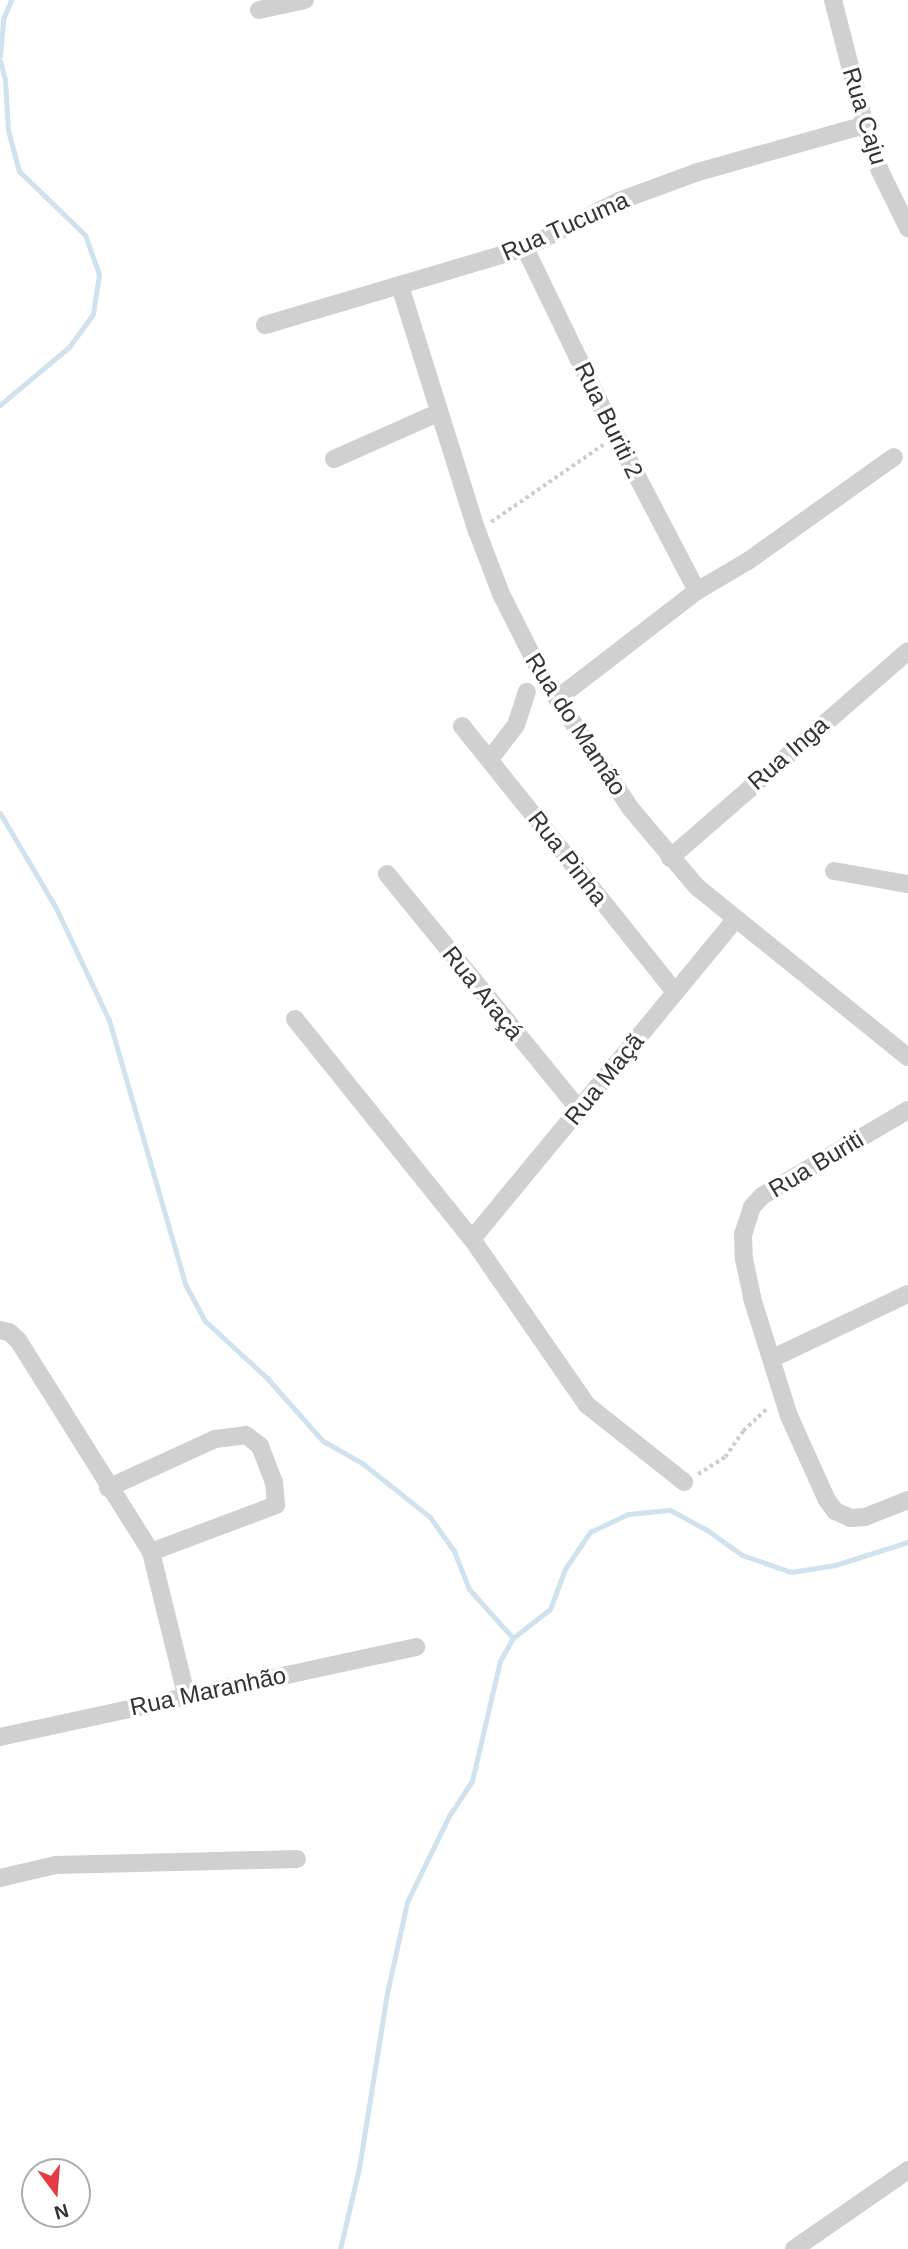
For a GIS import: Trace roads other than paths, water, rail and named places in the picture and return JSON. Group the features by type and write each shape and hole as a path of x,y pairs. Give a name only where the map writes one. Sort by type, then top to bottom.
{"street":[{"path":"260,10 305,0"},
{"name":"Rua Caju","path":"833,0 865,125 880,171 908,228"},
{"name":"Rua Tucuma","path":"265,325 525,248 619,201 698,172 865,125"},
{"name":"Rua Buriti 2","path":"525,248 616,436 697,591"},
{"name":"Rua do Mamão","path":"400,286 438,414 477,531 523,641 631,809 697,887 908,1057"},
{"path":"334,459 438,414"},
{"path":"558,698 697,591 748,561 894,457"},
{"name":"Rua Inga","path":"670,858 908,651"},
{"path":"490,759 516,725 527,692"},
{"name":"Rua Pinha","path":"462,726 674,991"},
{"path":"834,871 908,884"},
{"name":"Rua Araçá","path":"387,874 580,1111"},
{"name":"Rua Maçã","path":"472,1238 580,1111 674,991 736,920"},
{"path":"295,1019 472,1238 587,1405 684,1482"},
{"name":"Rua Buriti","path":"773,1358 752,1298 743,1234 752,1208 762,1196 908,1110"},
{"path":"908,1294 773,1358 789,1416 827,1500 835,1511 851,1518 864,1517 908,1500"},
{"path":"0,1330 9,1332 18,1340 108,1488 151,1552 186,1695"},
{"path":"108,1488 215,1438 246,1434 260,1446 274,1482 276,1505 151,1552"},
{"name":"Rua Maranhão","path":"0,1737 416,1647"},
{"path":"0,1878 56,1865 298,1859"},
{"path":"794,2249 908,2169"}],"waterway":[{"path":"0,56 3,19 11,0"},
{"path":"0,61 5,80 8,130 19,171 85,235 99,274 93,314 69,347 0,405"},
{"path":"0,813 56,908 109,1020 185,1284 205,1321 267,1378 323,1441 362,1463 430,1517 454,1551 469,1589 513,1638"},
{"path":"340,2249 359,2168 387,1993 407,1902 449,1816 472,1781 500,1661 513,1638 550,1609 565,1569 590,1532 628,1514 670,1510 707,1530 742,1555 791,1572 835,1565 908,1542"}]}
